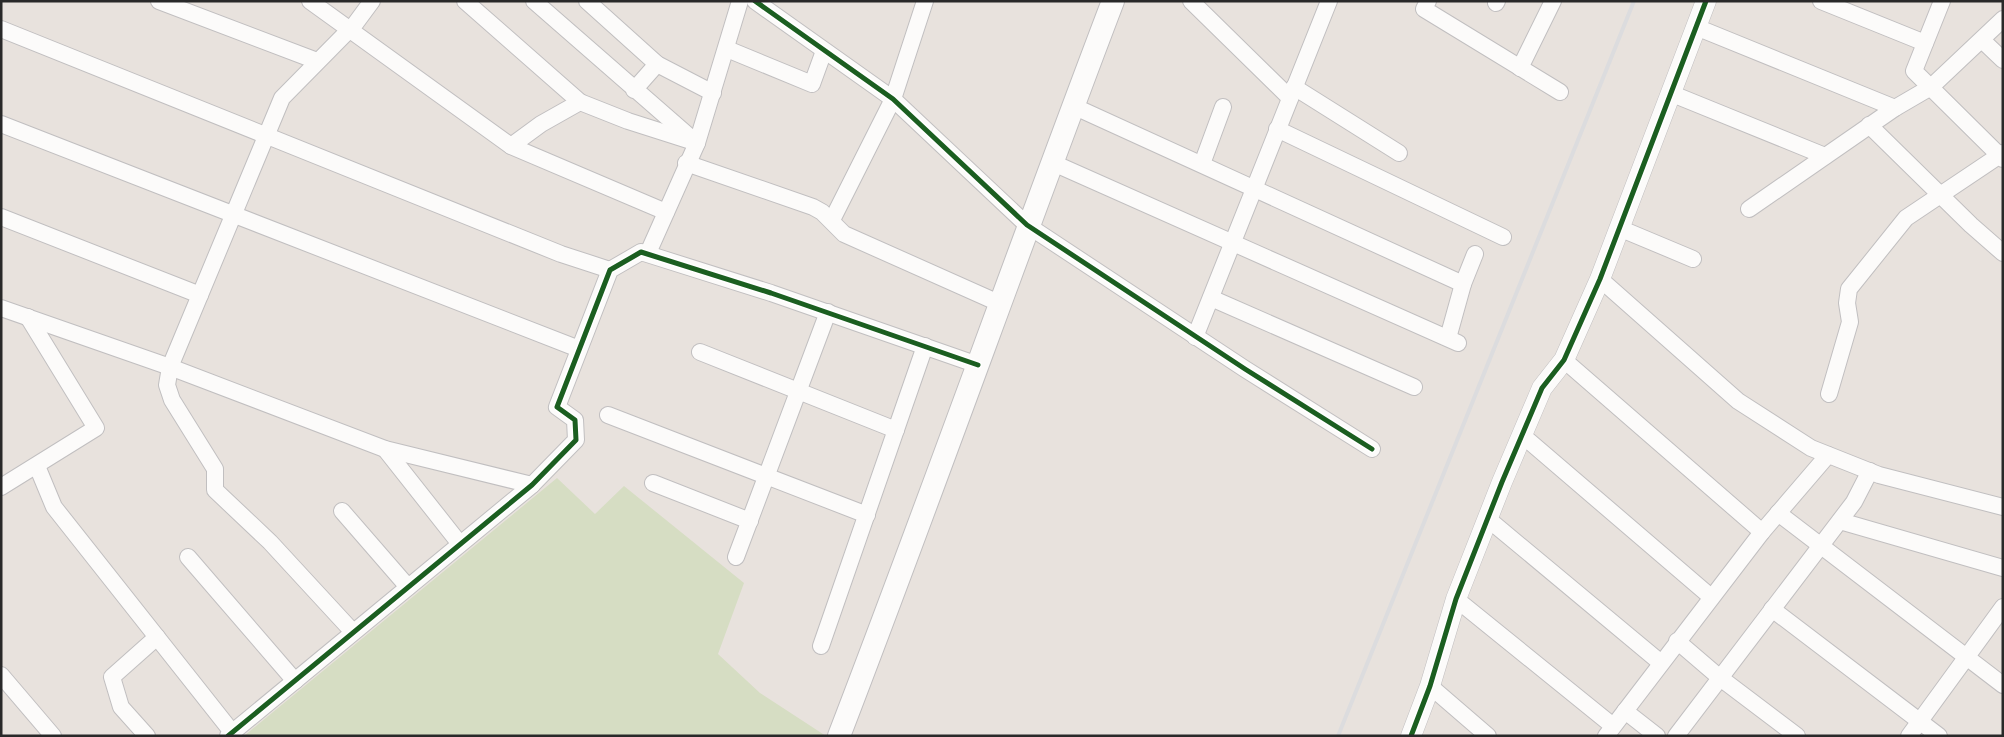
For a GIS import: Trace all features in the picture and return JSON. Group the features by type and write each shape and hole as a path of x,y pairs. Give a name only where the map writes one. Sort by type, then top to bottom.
{"main road":[{"path":"839,736 1001,304 1027,225 1113,1"}],"street":[{"path":"159,1 317,61"},
{"path":"310,1 512,146 666,212"},
{"path":"353,632 270,542 215,490 215,469 172,400 167,385 170,367 282,98 349,30 372,1"},
{"path":"465,1 580,102 628,121 697,143"},
{"path":"534,1 697,143"},
{"path":"587,1 657,64 714,93"},
{"path":"648,253 686,163 697,143 714,93 740,1"},
{"path":"755,1 893,99 1027,225 1195,337 1372,449"},
{"path":"832,220 893,99 925,1"},
{"path":"1192,1 1292,93 1399,153"},
{"path":"1195,337 1329,1"},
{"path":"1428,1 1424,9 1560,92"},
{"path":"1520,68 1553,1"},
{"path":"1411,736 1430,686 1456,599 1488,518 1542,388 1564,360 1600,279 1706,1"},
{"path":"1821,1 1925,43"},
{"path":"1829,394 1850,322 1847,303 1849,289 1906,218 1940,194 2002,156 1914,70 1942,1"},
{"path":"1749,209 1895,108 1931,86 2003,19"},
{"path":"1696,27 1895,108"},
{"path":"1,29 561,254 610,270"},
{"path":"1982,40 2003,60"},
{"path":"726,49 812,84 824,51"},
{"path":"634,90 657,64"},
{"path":"1670,93 1825,156"},
{"path":"512,146 540,124 580,102"},
{"path":"1073,106 1463,284"},
{"path":"1202,164 1223,107"},
{"path":"1,124 233,216 579,349"},
{"path":"1870,125 2003,253"},
{"path":"1277,129 1503,237"},
{"path":"1051,162 1453,340 1463,284 1475,254"},
{"path":"686,163 813,207 832,220 835,227 844,234 1001,304"},
{"path":"1,216 200,295"},
{"path":"1619,228 1692,259"},
{"path":"37,466 54,508 230,734 532,485 576,440 575,420 557,407 610,270 641,252 828,312 978,365"},
{"path":"1600,279 1738,401 1811,448 1870,471 2003,507"},
{"path":"1211,298 1414,388"},
{"path":"1,308 170,367 385,449 532,485"},
{"path":"736,557 828,312"},
{"path":"1,488 96,428 28,317"},
{"path":"821,646 925,346"},
{"path":"700,352 896,430"},
{"path":"1564,360 1762,532"},
{"path":"608,416 866,515"},
{"path":"1522,435 1711,597"},
{"path":"385,449 460,544"},
{"path":"1456,599 1609,731 1762,532 1828,455"},
{"path":"1676,736 1719,677 1840,522 1854,502 1870,471"},
{"path":"654,483 750,521"},
{"path":"342,511 408,587"},
{"path":"1778,513 2003,685"},
{"path":"1488,518 1661,663"},
{"path":"1840,522 2003,568"},
{"path":"188,557 295,681"},
{"path":"1909,736 2003,607"},
{"path":"1772,609 1939,736"},
{"path":"147,736 122,707 112,677 157,638"},
{"path":"1677,641 1719,677 1797,736"},
{"path":"1,675 53,736"},
{"path":"1430,686 1488,736"},
{"path":"1625,711 1657,736"}],"green space":[{"path":"557,478 595,514 624,486 744,583 718,654 760,693 826,736 244,736"}],"railway":[{"path":"1338,736 1634,1"}],"cycle path":[{"path":"755,1 893,99 1027,225 1245,369 1372,449"},
{"path":"1411,736 1430,686 1456,599 1502,482 1542,388 1564,360 1600,279 1706,1"},
{"path":"228,736 532,485 576,440 575,420 557,407 610,270 641,252 771,293 978,365"}]}
